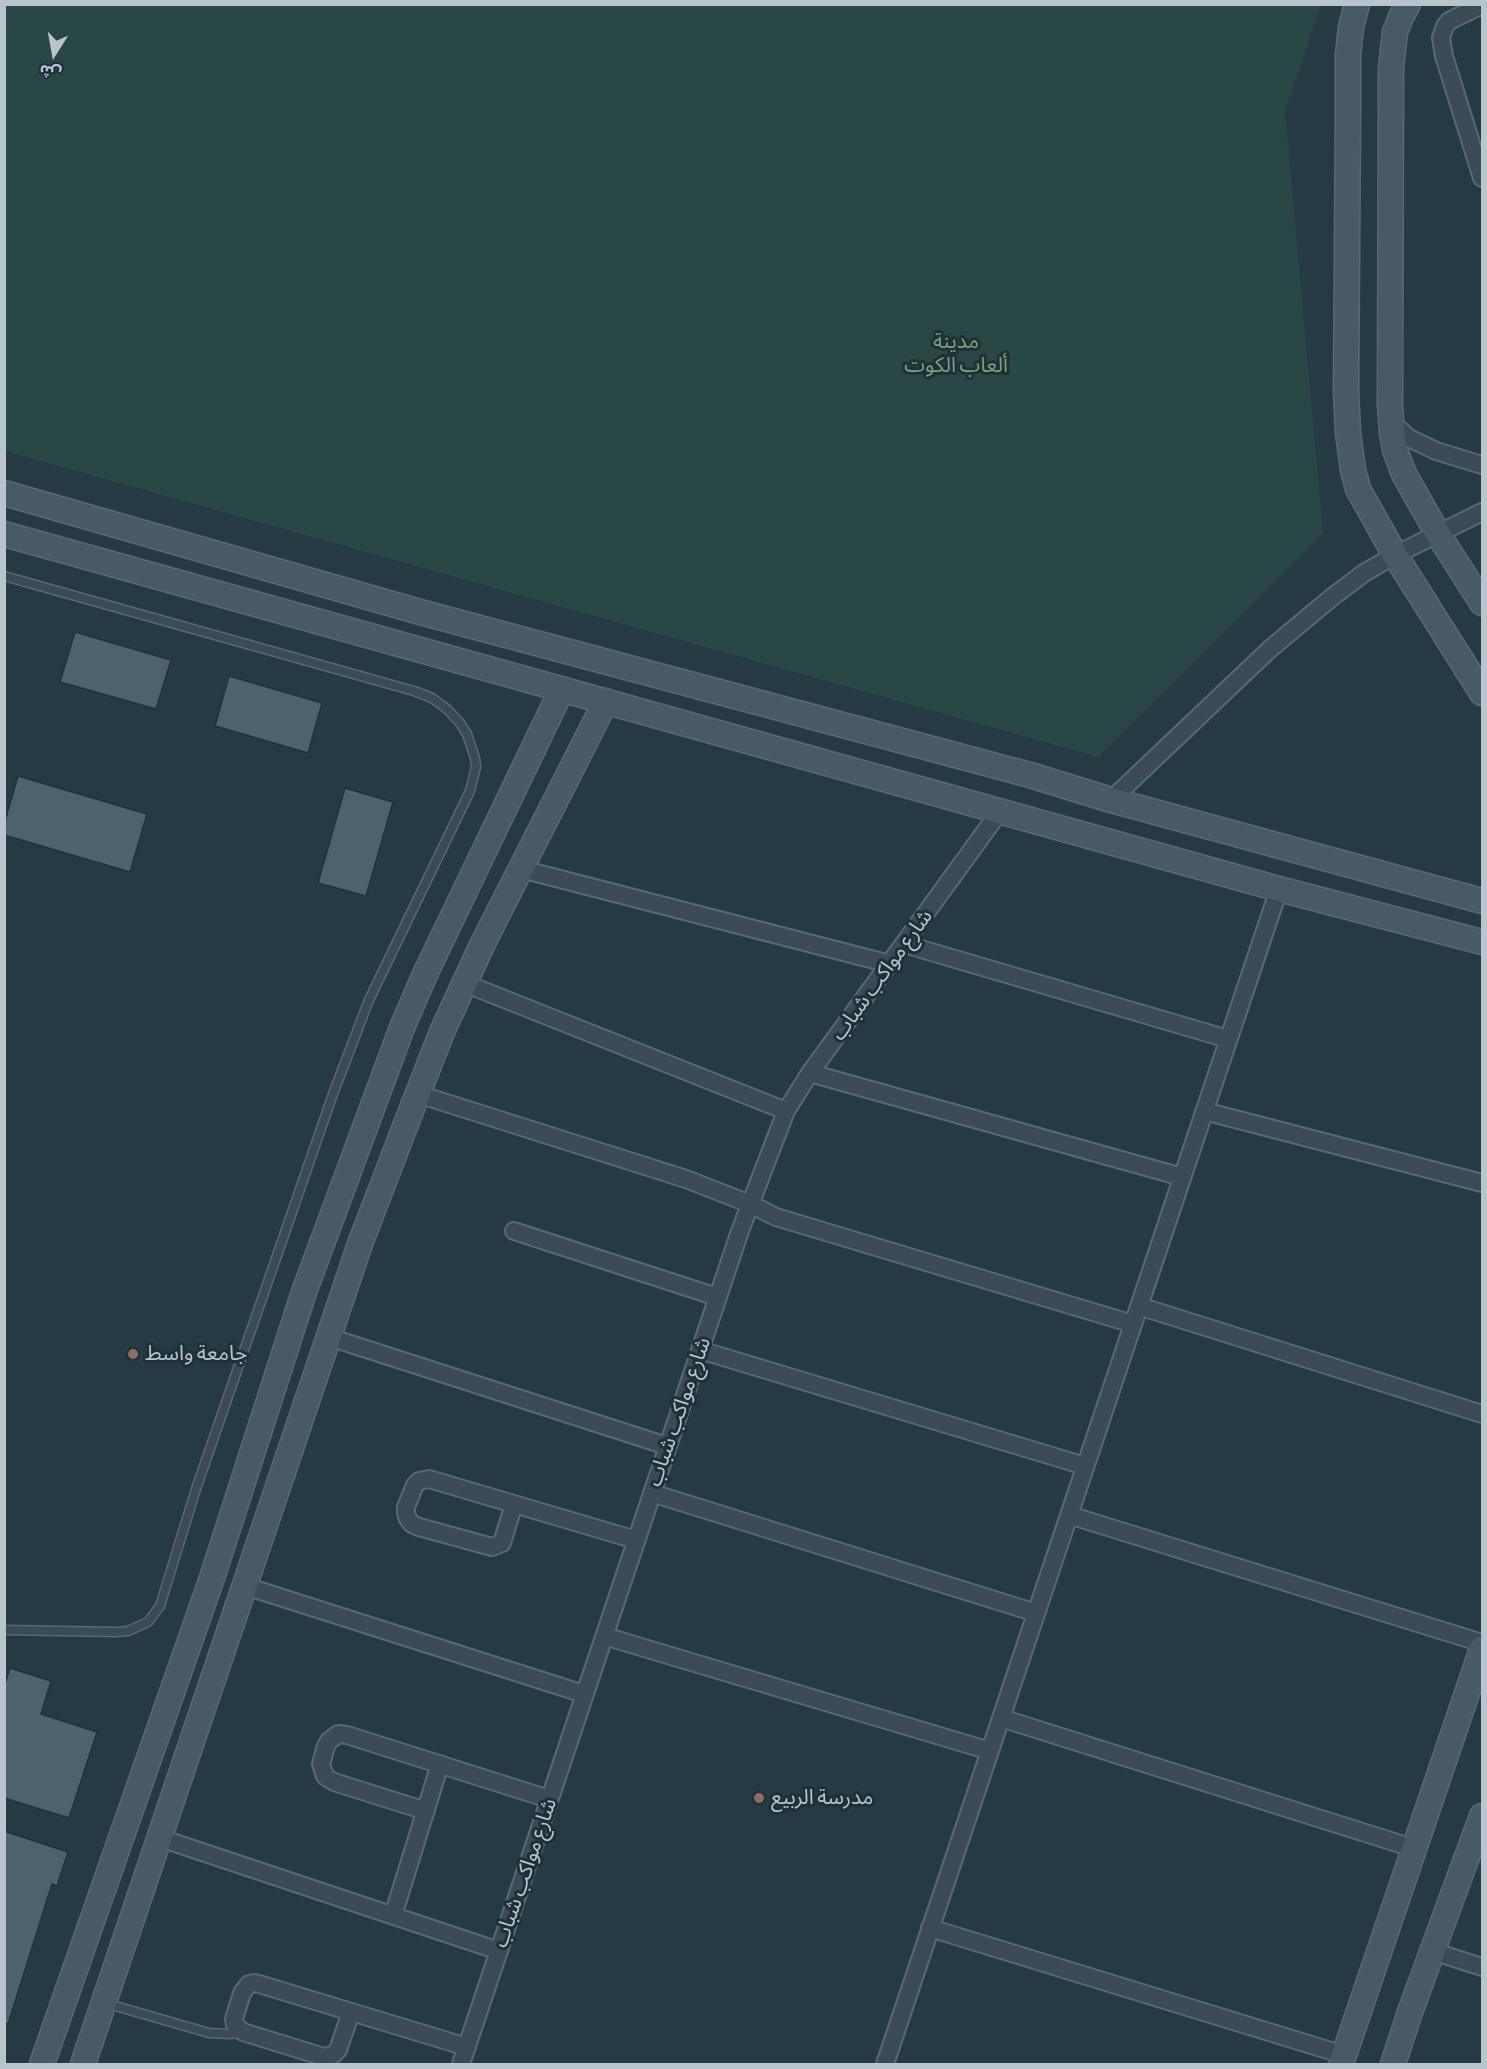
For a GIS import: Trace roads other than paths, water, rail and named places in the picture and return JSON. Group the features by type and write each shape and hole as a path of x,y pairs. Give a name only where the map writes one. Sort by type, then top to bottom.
{"street":[{"path":"1357,4 1351,27 1348,55 1346,391 1350,454 1358,489 1395,555 1482,693"},
{"path":"1408,4 1395,32 1391,68 1391,422 1399,464 1438,534 1482,603"},
{"path":"1482,5 1449,21 1441,38 1444,56 1482,178"},
{"path":"1391,422 1409,438 1436,451 1482,465"},
{"path":"4,493 420,612 1030,775 1111,800 1482,902"},
{"path":"1111,800 1299,623 1364,573 1482,512"},
{"path":"4,534 1279,889 1482,942"},
{"path":"42,2064 212,1578 304,1292 403,1025 427,970 562,689"},
{"path":"83,2064 360,1244 442,1032 464,983 606,701"},
{"name":"شارع مواكب شباب","path":"461,2064 717,1297 786,1111 810,1073 1000,811"},
{"path":"521,869 890,964"},
{"path":"885,2064 1279,889"},
{"path":"904,944 1228,1039"},
{"path":"464,983 786,1111"},
{"path":"810,1073 1182,1177"},
{"path":"418,1094 686,1179 750,1204 776,1217 1133,1324"},
{"path":"1204,1111 1482,1183"},
{"path":"514,1231 717,1297"},
{"path":"1139,1306 1482,1414"},
{"path":"329,1337 668,1446"},
{"path":"700,1350 1085,1466"},
{"path":"514,1504 502,1543 492,1547 419,1527 408,1519 406,1513 412,1490 419,1481 424,1479 514,1504 636,1540"},
{"path":"652,1493 1036,1613"},
{"path":"1069,1515 1482,1643"},
{"path":"245,1586 584,1694"},
{"path":"604,1636 990,1751"},
{"path":"930,1928 1343,2060 1482,1649"},
{"path":"1001,1718 1416,1849"},
{"path":"426,1811 334,1782 325,1776 322,1770 322,1758 326,1746 334,1736 343,1734 549,1799"},
{"path":"393,1916 440,1764"},
{"path":"1393,2064 1482,1816"},
{"path":"160,1838 499,1951"},
{"path":"1432,1950 1482,1967"},
{"path":"351,2012 338,2050 328,2056 320,2056 243,2032 235,2025 234,2013 245,1988 254,1983 351,2012 467,2047"}],"lane":[{"path":"4,576 432,698 447,709 467,734 476,767 470,790 369,1000 333,1094 200,1479 160,1606 148,1622 128,1631 4,1630"},
{"path":"104,2003 209,2033 243,2032"}],"place":[{"name":"جامعة واسط","path":"133,1354"},
{"name":"مدرسة الربيع","path":"759,1798"}],"park label":[{"name":"مدينة ألعاب الكوت","path":"956,354"}]}
